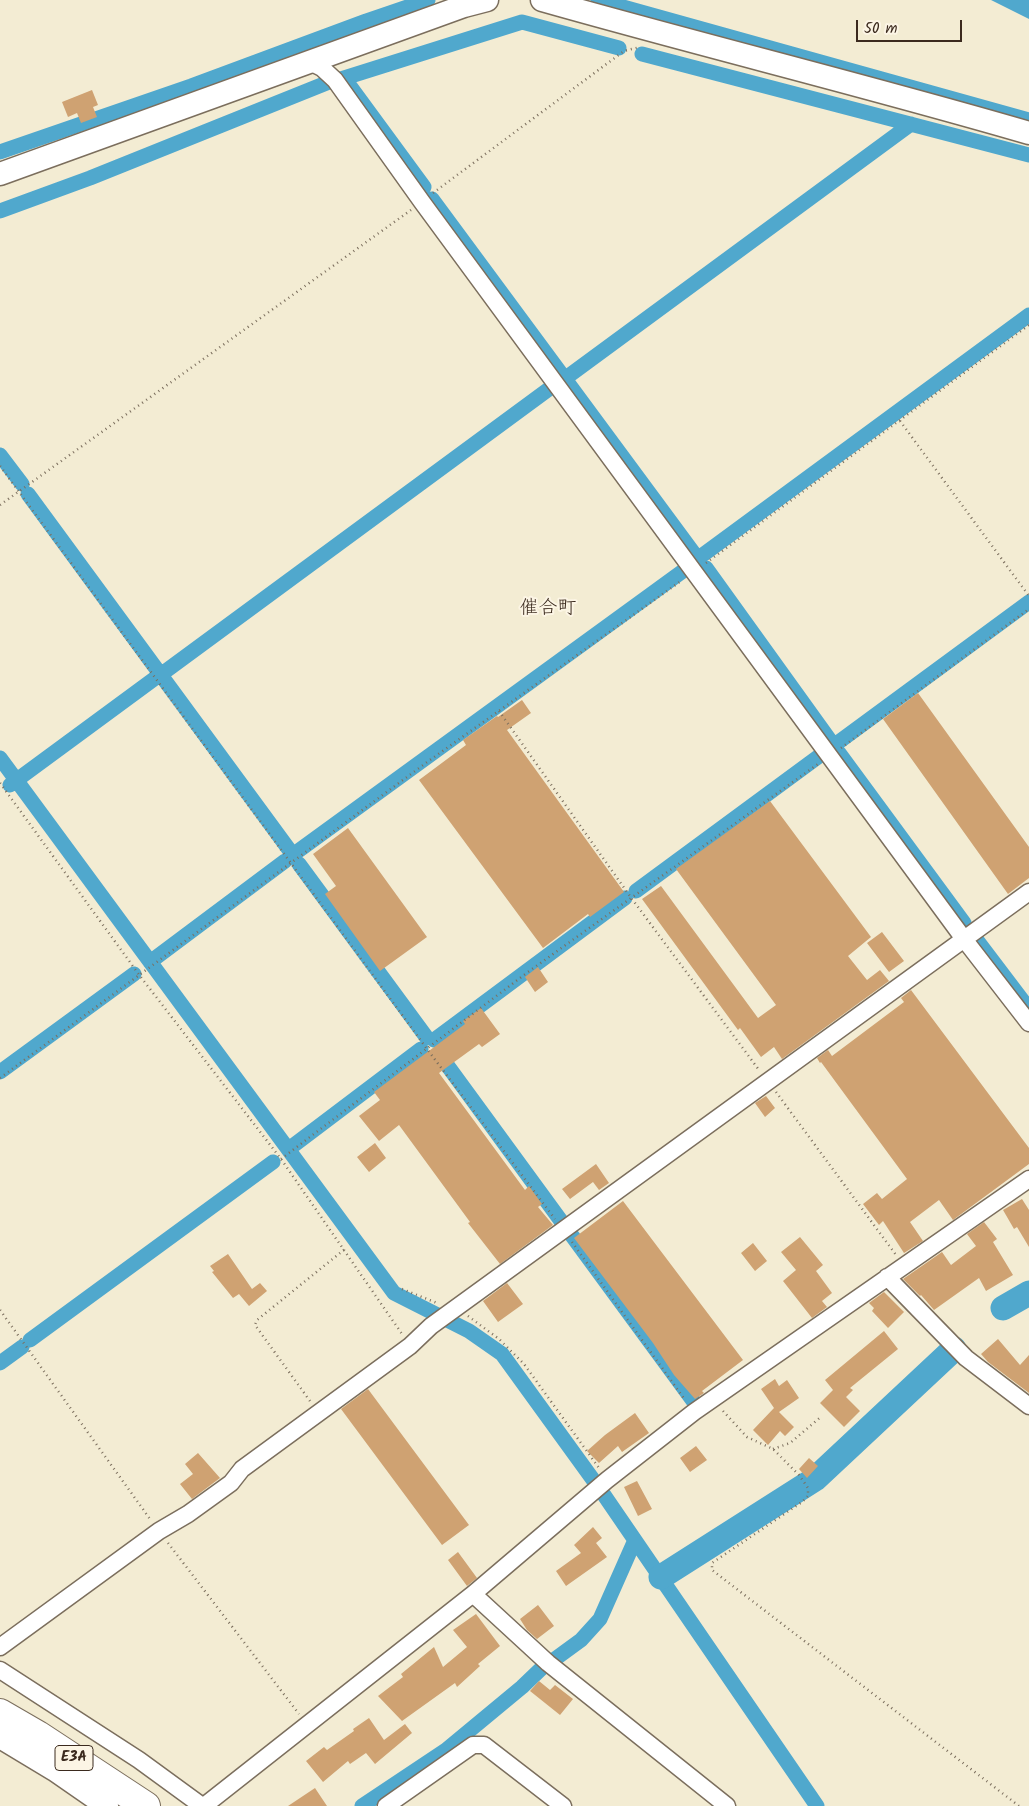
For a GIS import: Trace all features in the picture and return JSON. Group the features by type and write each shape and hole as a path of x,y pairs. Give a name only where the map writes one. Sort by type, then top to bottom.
{"highway":[{"name":"E3A","path":"0,1713 38,1735 146,1806"}],"street":[{"path":"0,174 464,6 487,0"},
{"path":"542,0 913,99 1029,133"},
{"path":"310,62 322,68 335,80 422,202 964,939 1029,1023"},
{"path":"0,1647 159,1531 188,1514 231,1483 242,1469 410,1346 431,1326 1029,892"},
{"path":"0,1670 139,1760 203,1806 473,1594 608,1480 694,1412 1029,1179"},
{"path":"887,1277 966,1358 1029,1406"},
{"path":"473,1594 548,1662 727,1806"},
{"path":"0,1736 55,1770 107,1806"},
{"path":"386,1806 473,1745 484,1745 563,1806"}],"path":[{"path":"0,505 422,202 624,51 654,44 664,34"},
{"path":"0,1078 499,711 900,421 1029,324"},
{"path":"900,421 1029,596"},
{"path":"0,466 427,1049 563,1230 694,1412"},
{"path":"281,1159 528,972 830,756 1029,609"},
{"path":"499,711 632,899 904,1266"},
{"path":"0,783 140,976 281,1159 410,1346"},
{"path":"318,1413 255,1325 258,1320 344,1249"},
{"path":"402,1290 448,1308 457,1308 499,1339 524,1364 608,1480"},
{"path":"712,1399 747,1437 773,1450 800,1475 808,1488 808,1496 802,1502 712,1562 712,1570 1019,1806"},
{"path":"773,1450 790,1443 822,1416"}],"water":[{"path":"991,0 1029,0 1029,19"}],"building":[{"path":"92,90 98,105 93,107 97,117 81,123 77,113 68,117 62,102"},
{"path":"918,693 1029,847 1029,878 1008,894 883,719"},
{"path":"522,700 531,713 507,730 624,892 590,917 588,914 543,948 419,780 466,745 463,740"},
{"path":"770,801 871,937 848,956 867,980 880,970 889,981 782,1059 774,1047 761,1057 740,1028 738,1030 642,899 661,886 758,1018 776,1005 676,869"},
{"path":"348,828 427,937 380,971 325,894 336,886 313,854"},
{"path":"882,932 904,961 889,972 867,943"},
{"path":"538,967 548,982 535,992 525,977"},
{"path":"911,990 1029,1148 1029,1164 953,1220 939,1200 910,1222 923,1241 904,1253 883,1221 879,1225 863,1204 877,1193 882,1199 907,1179 817,1058 828,1050 832,1056 904,1002 901,998"},
{"path":"481,1008 500,1034 482,1047 479,1044 439,1073 525,1190 529,1186 542,1204 538,1207 553,1225 500,1264 468,1223 470,1222 399,1125 379,1141 359,1116 380,1100 374,1092 465,1024 463,1021"},
{"path":"766,1096 775,1108 765,1117 755,1103"},
{"path":"375,1143 386,1158 369,1172 357,1157"},
{"path":"596,1164 609,1183 599,1190 593,1182 570,1199 562,1189"},
{"path":"1022,1199 1029,1210 1029,1247 1017,1227 1014,1229 1003,1210"},
{"path":"623,1201 743,1360 702,1391 704,1393 695,1399 674,1375 653,1343 574,1238"},
{"path":"984,1222 997,1239 993,1242 1013,1275 986,1291 979,1278 934,1310 903,1279 942,1252 951,1265 976,1246 967,1234"},
{"path":"800,1237 823,1265 816,1271 832,1293 822,1301 827,1307 812,1318 783,1281 796,1270 781,1252"},
{"path":"753,1243 767,1261 755,1271 741,1253"},
{"path":"228,1254 252,1289 260,1283 267,1291 249,1306 239,1294 233,1298 212,1272 214,1271 210,1266"},
{"path":"507,1283 523,1304 498,1322 483,1301"},
{"path":"884,1292 904,1312 888,1328 872,1311 874,1308 869,1303"},
{"path":"884,1331 898,1349 850,1388 853,1390 846,1397 860,1411 844,1427 820,1403 833,1390 825,1380"},
{"path":"998,1339 1020,1365 1029,1355 1029,1393 988,1362 981,1354"},
{"path":"775,1379 779,1386 787,1380 799,1398 779,1412 794,1427 785,1436 780,1431 768,1445 753,1430 774,1408 761,1389"},
{"path":"368,1389 469,1525 442,1545 341,1409"},
{"path":"635,1413 649,1433 622,1452 618,1446 599,1463 587,1451"},
{"path":"696,1446 707,1460 690,1472 680,1458"},
{"path":"198,1453 220,1478 192,1499 180,1484 193,1474 185,1464"},
{"path":"809,1458 818,1466 807,1478 799,1469"},
{"path":"637,1481 652,1509 638,1516 624,1487"},
{"path":"593,1527 602,1538 596,1543 607,1557 566,1586 556,1571 581,1553 574,1545"},
{"path":"458,1552 477,1578 467,1586 448,1560"},
{"path":"538,1605 554,1626 537,1639 527,1630 520,1619"},
{"path":"476,1614 500,1646 478,1664 480,1666 457,1687 455,1683 402,1721 378,1696 403,1677 401,1674 434,1647 443,1667 467,1647 453,1630"},
{"path":"539,1681 550,1690 555,1685 573,1699 560,1715 530,1691"},
{"path":"369,1718 384,1740 405,1724 412,1733 375,1764 366,1753 350,1764 348,1761 323,1782 306,1761 324,1747 327,1750"},
{"path":"315,1788 327,1806 288,1806"}],"waterway":[{"path":"0,152 191,86 428,0"},
{"path":"598,0 1029,120"},
{"path":"341,79 522,22 619,48"},
{"path":"642,54 1029,155"},
{"path":"344,78 424,187"},
{"path":"0,211 90,178 329,82"},
{"path":"563,380 911,124"},
{"path":"432,199 698,559"},
{"path":"704,554 1029,315"},
{"path":"159,676 553,386"},
{"path":"0,455 22,484"},
{"path":"28,494 293,855"},
{"path":"706,568 834,746"},
{"path":"294,854 683,571"},
{"path":"836,744 1029,602"},
{"path":"10,785 154,679"},
{"path":"839,753 964,923"},
{"path":"636,891 822,754"},
{"path":"0,758 394,1293 469,1331 502,1354 594,1481"},
{"path":"150,962 285,861"},
{"path":"299,864 427,1038"},
{"path":"434,1040 625,898"},
{"path":"976,939 1029,1009"},
{"path":"0,1072 134,974"},
{"path":"294,1145 421,1049"},
{"path":"439,1054 564,1225"},
{"path":"30,1340 273,1162"},
{"path":"570,1233 694,1402"},
{"path":"1003,1308 1029,1293"},
{"path":"0,1363 22,1347"},
{"path":"661,1577 815,1479 954,1349"},
{"path":"604,1495 817,1806"},
{"path":"555,1659 581,1640 600,1619 635,1540"},
{"path":"362,1806 446,1750 522,1687 545,1665"}],"district":[{"name":"催合町","path":"548,610"}]}
